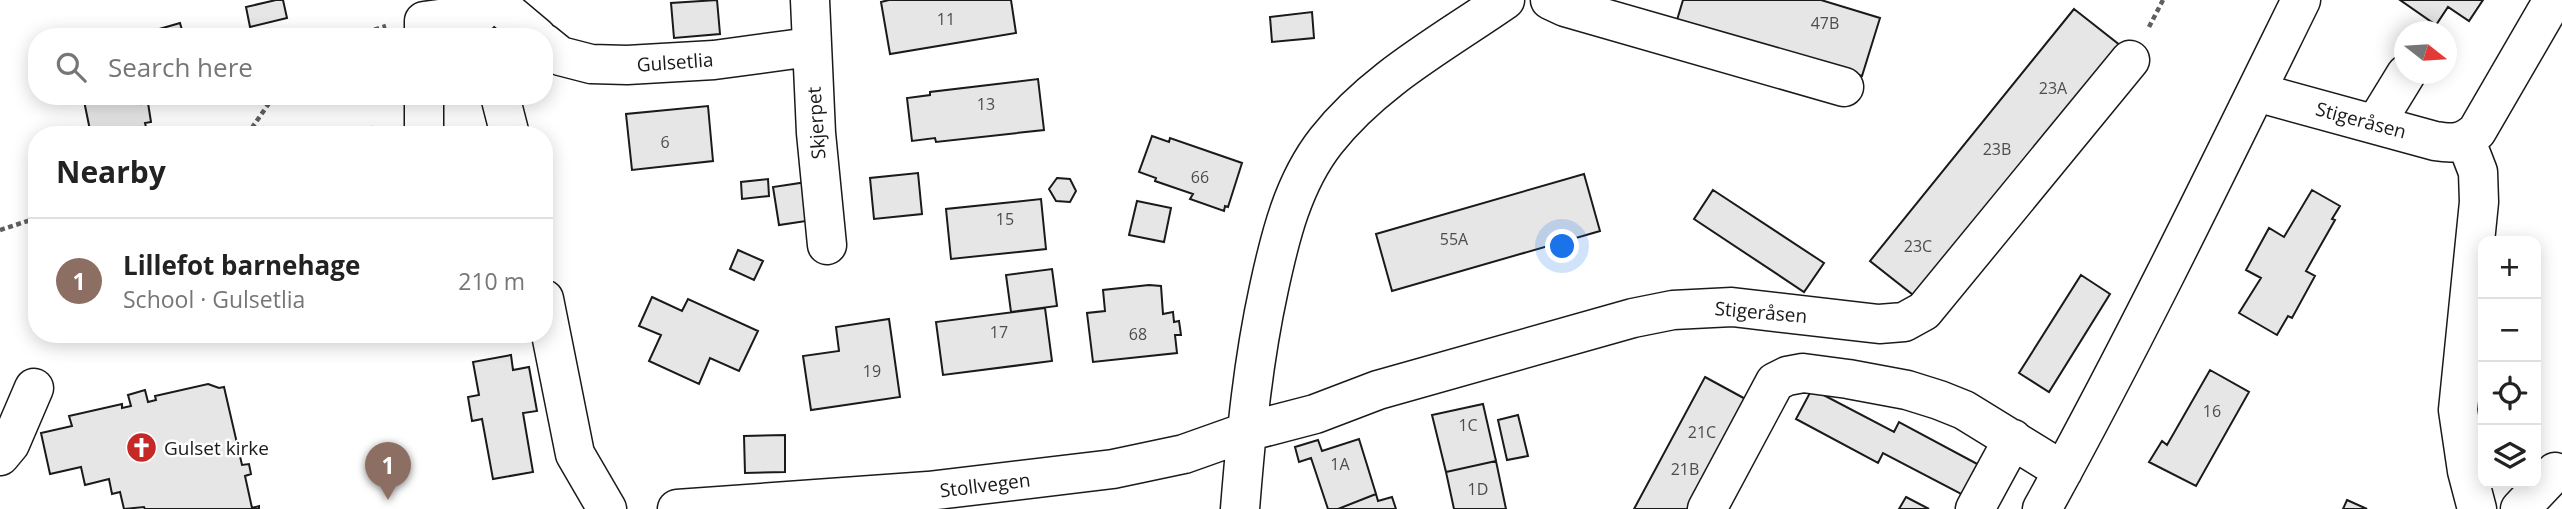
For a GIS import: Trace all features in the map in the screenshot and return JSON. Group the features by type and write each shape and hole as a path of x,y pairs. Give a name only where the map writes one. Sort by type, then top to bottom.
{"street":[{"name":"Skjerpet","path":"810,0 810,47 827,245"},
{"path":"1240,509 1246,432 1258,340 1273,267 1289,209 1305,176 1325,142 1377,90 1414,61 1505,0"},
{"path":"1550,0 1565,7 1844,87"},
{"path":"2042,509 2171,266 2301,0"},
{"path":"2477,509 2467,471 2458,410 2479,202 2478,172 2466,141 2477,131 2553,0"},
{"path":"424,28 424,21 483,13 517,28"},
{"name":"Gulsetlia","path":"553,50 560,56 580,62 627,65 714,60 810,47"},
{"name":"Stigeråsen","path":"1246,432 1315,414 1416,379 1633,318 1673,310 1732,307 1879,324 1904,322 1924,311 2130,60"},
{"path":"2376,123 2400,84"},
{"name":"Stigeråsen","path":"2256,92 2435,141 2453,144 2466,141"},
{"path":"424,105 424,126"},
{"path":"502,105 508,126"},
{"path":"553,343 575,454 607,509"},
{"path":"1707,509 1775,382 1803,373 1907,390 1964,410 2063,471"},
{"path":"0,456 10,444 34,388"},
{"name":"Stollvegen","path":"677,509 928,491 1113,469 1184,454 1246,432"},
{"path":"1975,509 2013,439"},
{"path":"2519,509 2555,472"}],"path":[{"path":"253,126 268,105"},
{"path":"0,230 28,221"}],"building":[{"path":"283,0 287,18 250,27 246,7"},
{"path":"717,0 720,34 674,38 671,3"},
{"path":"1011,0 1016,33 890,54 881,2"},
{"path":"1683,0 1821,0 1880,18 1862,76 1677,20"},
{"path":"2400,0 2483,0 2469,21 2448,7 2439,21 2430,21"},
{"path":"2074,9 2121,46 1917,298 1870,261"},
{"path":"1312,12 1314,38 1272,42 1270,17"},
{"path":"180,23 181,28 163,28"},
{"path":"1038,79 1044,130 936,142 935,138 912,141 907,98 930,95 930,92"},
{"path":"85,105 148,105 151,122 145,123 146,126 89,126"},
{"path":"708,106 713,161 632,170 626,114"},
{"path":"1152,136 1169,142 1170,138 1242,163 1228,207 1225,206 1224,211 1190,199 1193,194 1155,181 1156,178 1139,172"},
{"path":"918,173 922,214 874,219 870,178"},
{"path":"1584,174 1600,231 1392,291 1376,234"},
{"path":"1057,178 1070,179 1076,191 1070,202 1056,201 1049,189"},
{"path":"768,179 769,196 742,199 741,182"},
{"path":"807,182 813,220 779,225 773,187"},
{"path":"1713,190 1824,263 1804,292 1694,219"},
{"path":"2312,190 2340,206 2306,271 2315,276 2292,318 2288,316 2277,335 2239,313 2261,278 2246,270 2269,228 2284,237"},
{"path":"1041,199 1046,249 951,259 946,209"},
{"path":"1137,201 1171,208 1164,242 1129,235"},
{"path":"738,250 763,261 754,280 730,269"},
{"path":"1052,269 1057,306 1011,312 1006,275"},
{"path":"2081,275 2110,294 2049,392 2019,373"},
{"path":"1161,286 1163,314 1173,312 1174,322 1179,321 1181,335 1175,335 1177,353 1093,362 1087,313 1105,311 1103,290"},
{"path":"652,297 682,311 688,299 758,331 739,371 710,358 699,384 649,361 661,335 639,326"},
{"path":"1045,308 1052,361 943,375 936,322"},
{"path":"889,319 900,397 811,410 803,356 839,351 836,327"},
{"path":"511,355 513,370 529,367 537,411 523,413 533,472 493,479 482,419 472,421 468,397 479,395 473,362"},
{"path":"2210,370 2249,392 2196,486 2149,462 2162,441 2167,445"},
{"path":"1705,377 1751,402 1693,509 1634,509"},
{"name":"Gulset kirke","path":"208,384 224,387 242,465 249,464 251,474 245,476 252,508 259,506 259,509 124,509 120,492 112,494 109,479 85,485 81,467 50,474 41,433 72,426 69,416 122,404 122,408 131,406 128,395 145,390 148,402 156,400 155,396"},
{"path":"1812,389 1894,432 1899,422 1981,466 1965,496 1883,453 1878,463 1796,419"},
{"path":"1483,404 1496,461 1446,472 1432,415"},
{"path":"1518,415 1528,456 1507,460 1498,420"},
{"path":"785,435 785,472 745,473 744,436"},
{"path":"1359,439 1376,494 1338,509 1328,509 1311,458 1299,462 1295,447 1318,440 1322,451"},
{"path":"1496,461 1506,509 1454,509 1446,472"},
{"path":"1376,494 1378,501 1392,497 1396,509 1338,509"},
{"path":"1906,497 1929,509 1899,509"},
{"path":"2347,500 2367,509 2343,509"}],"place":[{"name":"Gulset kirke","path":"141,448"},
{"name":"Lillefot barnehage","path":"388,500"}]}
